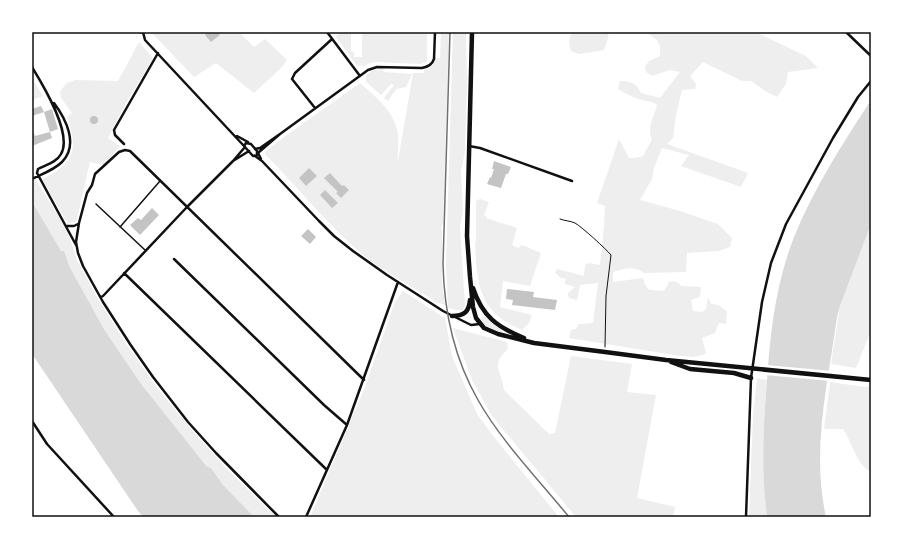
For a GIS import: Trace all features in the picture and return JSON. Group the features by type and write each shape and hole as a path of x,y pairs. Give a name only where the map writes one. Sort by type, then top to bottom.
{"main road":[{"path":"472,32 467,236 471,293 475,315 480,324 486,330 534,343 666,360 870,380"},
{"path":"470,277 478,302 491,320 510,332 534,343"},
{"path":"452,316 461,315 468,311 471,293"},
{"path":"666,360 690,369 734,374 751,378"}],"street":[{"path":"138,32 143,32 145,40 235,134 249,151 262,161 334,236 398,282 452,316 472,325 480,324"},
{"path":"327,32 360,76"},
{"path":"255,149 260,148 368,70 377,67 428,67 434,59 435,32"},
{"path":"846,32 871,56"},
{"path":"316,108 292,79 292,77 295,72 332,39"},
{"path":"124,144 115,135 114,130 158,53"},
{"path":"32,67 63,119 70,137 69,151 61,163 32,179"},
{"path":"746,517 751,378 764,290 771,263 780,238 832,138 858,97 871,81"},
{"path":"51,100 64,137 64,145 58,158 38,169 37,173 66,225 77,247 83,266 102,302 130,344 188,422 216,453 279,517"},
{"path":"235,134 249,143 258,153 262,161"},
{"path":"255,156 280,134"},
{"path":"100,297 103,296 187,207 233,161 246,143 249,143"},
{"path":"469,146 480,148 572,181"},
{"path":"77,247 78,223 87,193 92,185 95,174 119,152 124,150 130,151 364,380"},
{"path":"233,161 249,151"},
{"path":"66,225 74,226 78,223"},
{"path":"174,259 324,405 347,425"},
{"path":"124,273 327,470"},
{"path":"306,517 347,425 398,282"},
{"path":"32,421 33,425 47,444 114,517"}],"lane":[{"path":"120,227 160,181"},
{"path":"96,204 146,251"}],"path":[{"path":"560,220 573,222 579,226 604,247 610,255 606,296 605,352"}],"shaded area":[{"path":"151,32 239,32 254,47 265,39 287,60 281,68 254,93 216,63 194,77"},
{"path":"340,32 351,32 351,51 354,52 354,57 362,57 362,32 427,32 427,62 420,64 376,62 362,67 362,61 359,67 336,37"},
{"path":"441,32 449,32 443,222 441,228 442,283 445,305 436,302 368,259 328,221 265,154 265,152 284,137 360,83 384,106 393,119 398,134 398,161 413,73 424,73 424,70 432,66 436,58 440,58"},
{"path":"453,32 466,32 467,83 465,152 461,171 463,211 460,227 465,306 462,310 448,308 446,263"},
{"path":"572,32 609,32 604,50 580,54 572,52 570,47 569,42"},
{"path":"646,32 755,32 806,56 818,68 788,72 786,84 777,97 751,81 742,81 703,62 690,76 696,84 695,89 682,90 676,115 673,138 667,144 748,173 741,187 681,166 689,155 662,148 654,168 652,179 640,200 680,211 718,224 732,238 730,247 719,251 687,253 686,272 644,273 632,268 613,272 613,282 643,278 645,285 649,290 664,291 669,282 675,281 682,286 701,287 700,297 691,300 693,311 702,312 706,309 708,297 711,304 718,305 727,311 726,324 719,323 715,333 702,338 706,353 699,356 690,357 674,355 569,338 571,330 576,329 579,324 593,323 598,283 580,285 577,300 569,298 568,295 568,293 575,287 565,284 565,280 567,279 561,278 555,273 557,269 584,276 585,265 589,263 600,265 605,206 597,203 619,139 629,158 636,158 643,156 652,139 650,135 650,126 657,105 652,102 633,97 618,89 620,81 633,83 641,93 660,98 680,72 670,70 652,76 646,72 645,66 649,61 660,56 660,46 657,40"},
{"path":"139,42 153,58 126,103 108,138 120,146 104,165 90,162 76,222 68,224 42,179 61,168 71,155 73,147 73,138 67,117 72,113 61,98 60,91 67,83 75,80 118,81"},
{"path":"383,69 384,72 412,74 406,87 396,89 388,101 384,98 394,85 391,84 381,95 366,82 367,74 374,70"},
{"path":"32,78 43,96 32,100"},
{"path":"871,100 871,224 837,317 822,417 820,467 826,517 767,517 763,466 764,416 772,326 778,290 788,254 802,219 820,183"},
{"path":"32,173 68,232 77,260 98,299 127,345 158,389 227,469 276,517 205,517 32,223"},
{"path":"480,199 489,202 484,215 487,217 486,218 517,228 512,245 518,248 522,245 541,253 530,286 503,281 500,307 532,315 529,323 522,330 507,323 496,315 488,305 479,284 475,243 476,201"},
{"path":"32,202 61,251 64,251 70,268 105,331 141,384 207,467 211,468 223,485 254,517 143,517 138,511 32,354"},
{"path":"871,224 871,331 856,368 831,364 840,306"},
{"path":"403,291 445,318 452,356 477,414 559,517 310,517 365,387 395,302"},
{"path":"484,316 503,331 501,332 486,326 480,318"},
{"path":"453,328 507,342 508,349 499,360 498,364 504,390 549,434 555,433 571,356 632,364 627,392 656,395 637,498 675,507 673,517 576,517 492,416 472,380"},
{"path":"757,378 767,380 763,448 767,517 749,517 753,415"},
{"path":"830,382 864,387 871,386 871,472 858,458 843,429 824,429"}],"pier":[{"path":"766,365 832,371 830,381 765,375"}],"building":[{"path":"208,32 217,32 220,35 211,42 205,35"},
{"path":"41,106 44,112 32,116 32,109"},
{"path":"52,109 58,129 50,132 44,112"},
{"path":"94,116 97,117 97,123 94,124 91,123 90,120 91,117"},
{"path":"32,128 35,136 50,132 52,138 32,146"},
{"path":"494,161 511,167 508,174 506,174 501,188 487,184 494,169 492,169"},
{"path":"309,168 317,176 306,186 299,178"},
{"path":"330,173 342,186 344,185 349,190 341,198 336,193 338,192 324,178"},
{"path":"325,190 338,203 332,208 320,195"},
{"path":"152,208 159,215 140,235 130,225 138,218 141,220"},
{"path":"308,229 316,237 310,244 301,236"},
{"path":"507,289 534,292 533,297 557,300 555,310 512,305 513,300 506,299"}],"railway":[{"path":"450,32 443,264 448,317 452,334 463,368 487,415 521,460 569,517"}]}
